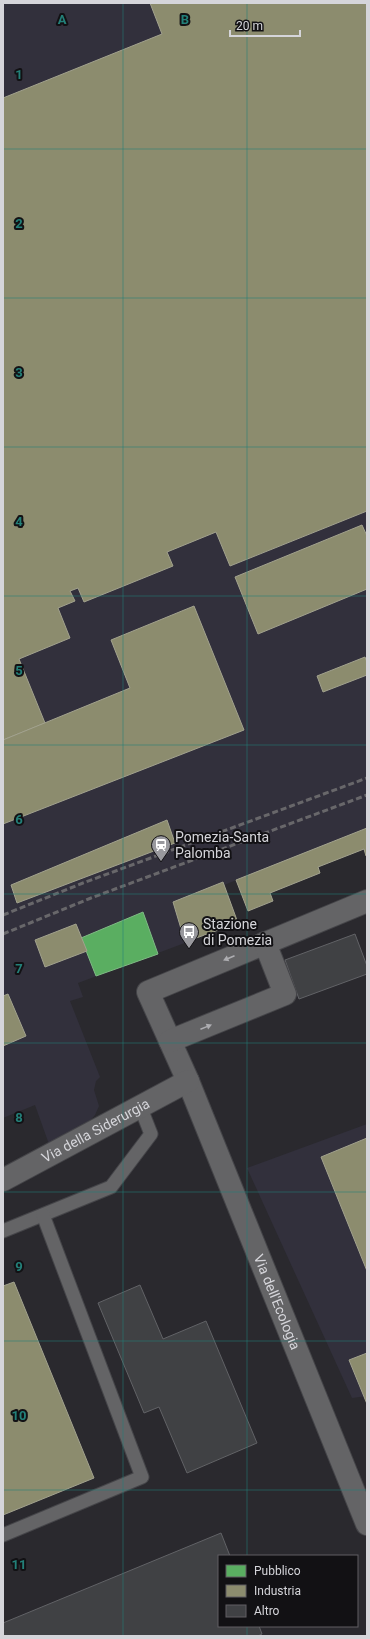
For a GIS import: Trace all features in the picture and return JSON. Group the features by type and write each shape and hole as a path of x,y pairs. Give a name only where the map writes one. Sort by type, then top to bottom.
{"street":[{"path":"170,1042 285,994 265,943 367,901"},
{"name":"Via dell'Ecologia","path":"265,943 148,992 188,1081 367,1524"},
{"name":"Via della Siderurgia","path":"3,1180 188,1081"}],"lane":[{"path":"3,1231 111,1187 151,1134 140,1106"},
{"path":"3,1535 142,1477 42,1215"}],"shaded area":[{"path":"3,3 367,3 367,828 224,885 238,923 78,983 83,997 70,1001 100,1077 96,1081 94,1090 99,1106 95,1115 83,1129 50,1147 35,1105 3,1118"},
{"path":"367,1124 367,1396 352,1398 247,1168"}],"building: Pubblico":[{"path":"143,912 158,954 96,976 81,938"}],"building: Industria":[{"path":"150,3 367,3 367,511 230,566 216,532 167,552 173,566 84,602 78,588 70,591 75,601 58,608 70,638 19,659 45,723 3,740 3,98 162,34"},
{"path":"362,525 367,536 367,589 258,634 235,577"},
{"path":"194,606 244,730 3,824 3,740 130,688 111,640"},
{"path":"365,657 367,662 367,675 323,692 317,676"},
{"path":"167,820 175,843 17,903 11,885"},
{"path":"367,828 366,856 364,849 318,867 320,873 270,893 273,901 248,911 236,880"},
{"path":"223,882 238,923 185,942 173,902"},
{"path":"76,924 87,951 45,967 35,940"},
{"path":"8,994 26,1036 3,1046 3,996"},
{"path":"367,1138 367,1271 321,1157"},
{"path":"14,1282 94,1478 3,1515 3,1286"},
{"path":"367,1353 367,1404 349,1360"}],"building: Altro":[{"path":"355,934 367,966 367,974 299,999 285,960"},
{"path":"140,1285 163,1339 206,1321 257,1443 187,1473 159,1407 144,1413 98,1303"},
{"path":"221,1533 230,1555 218,1555 218,1627 259,1627 262,1634 258,1636 3,1636 3,1623"}],"railway":[{"path":"3,915 83,883 367,778"},
{"path":"3,934 91,898 367,795"}],"place":[{"name":"Pomezia-Santa Palomba","path":"161,862"},
{"name":"Stazione di Pomezia","path":"189,949"}]}
